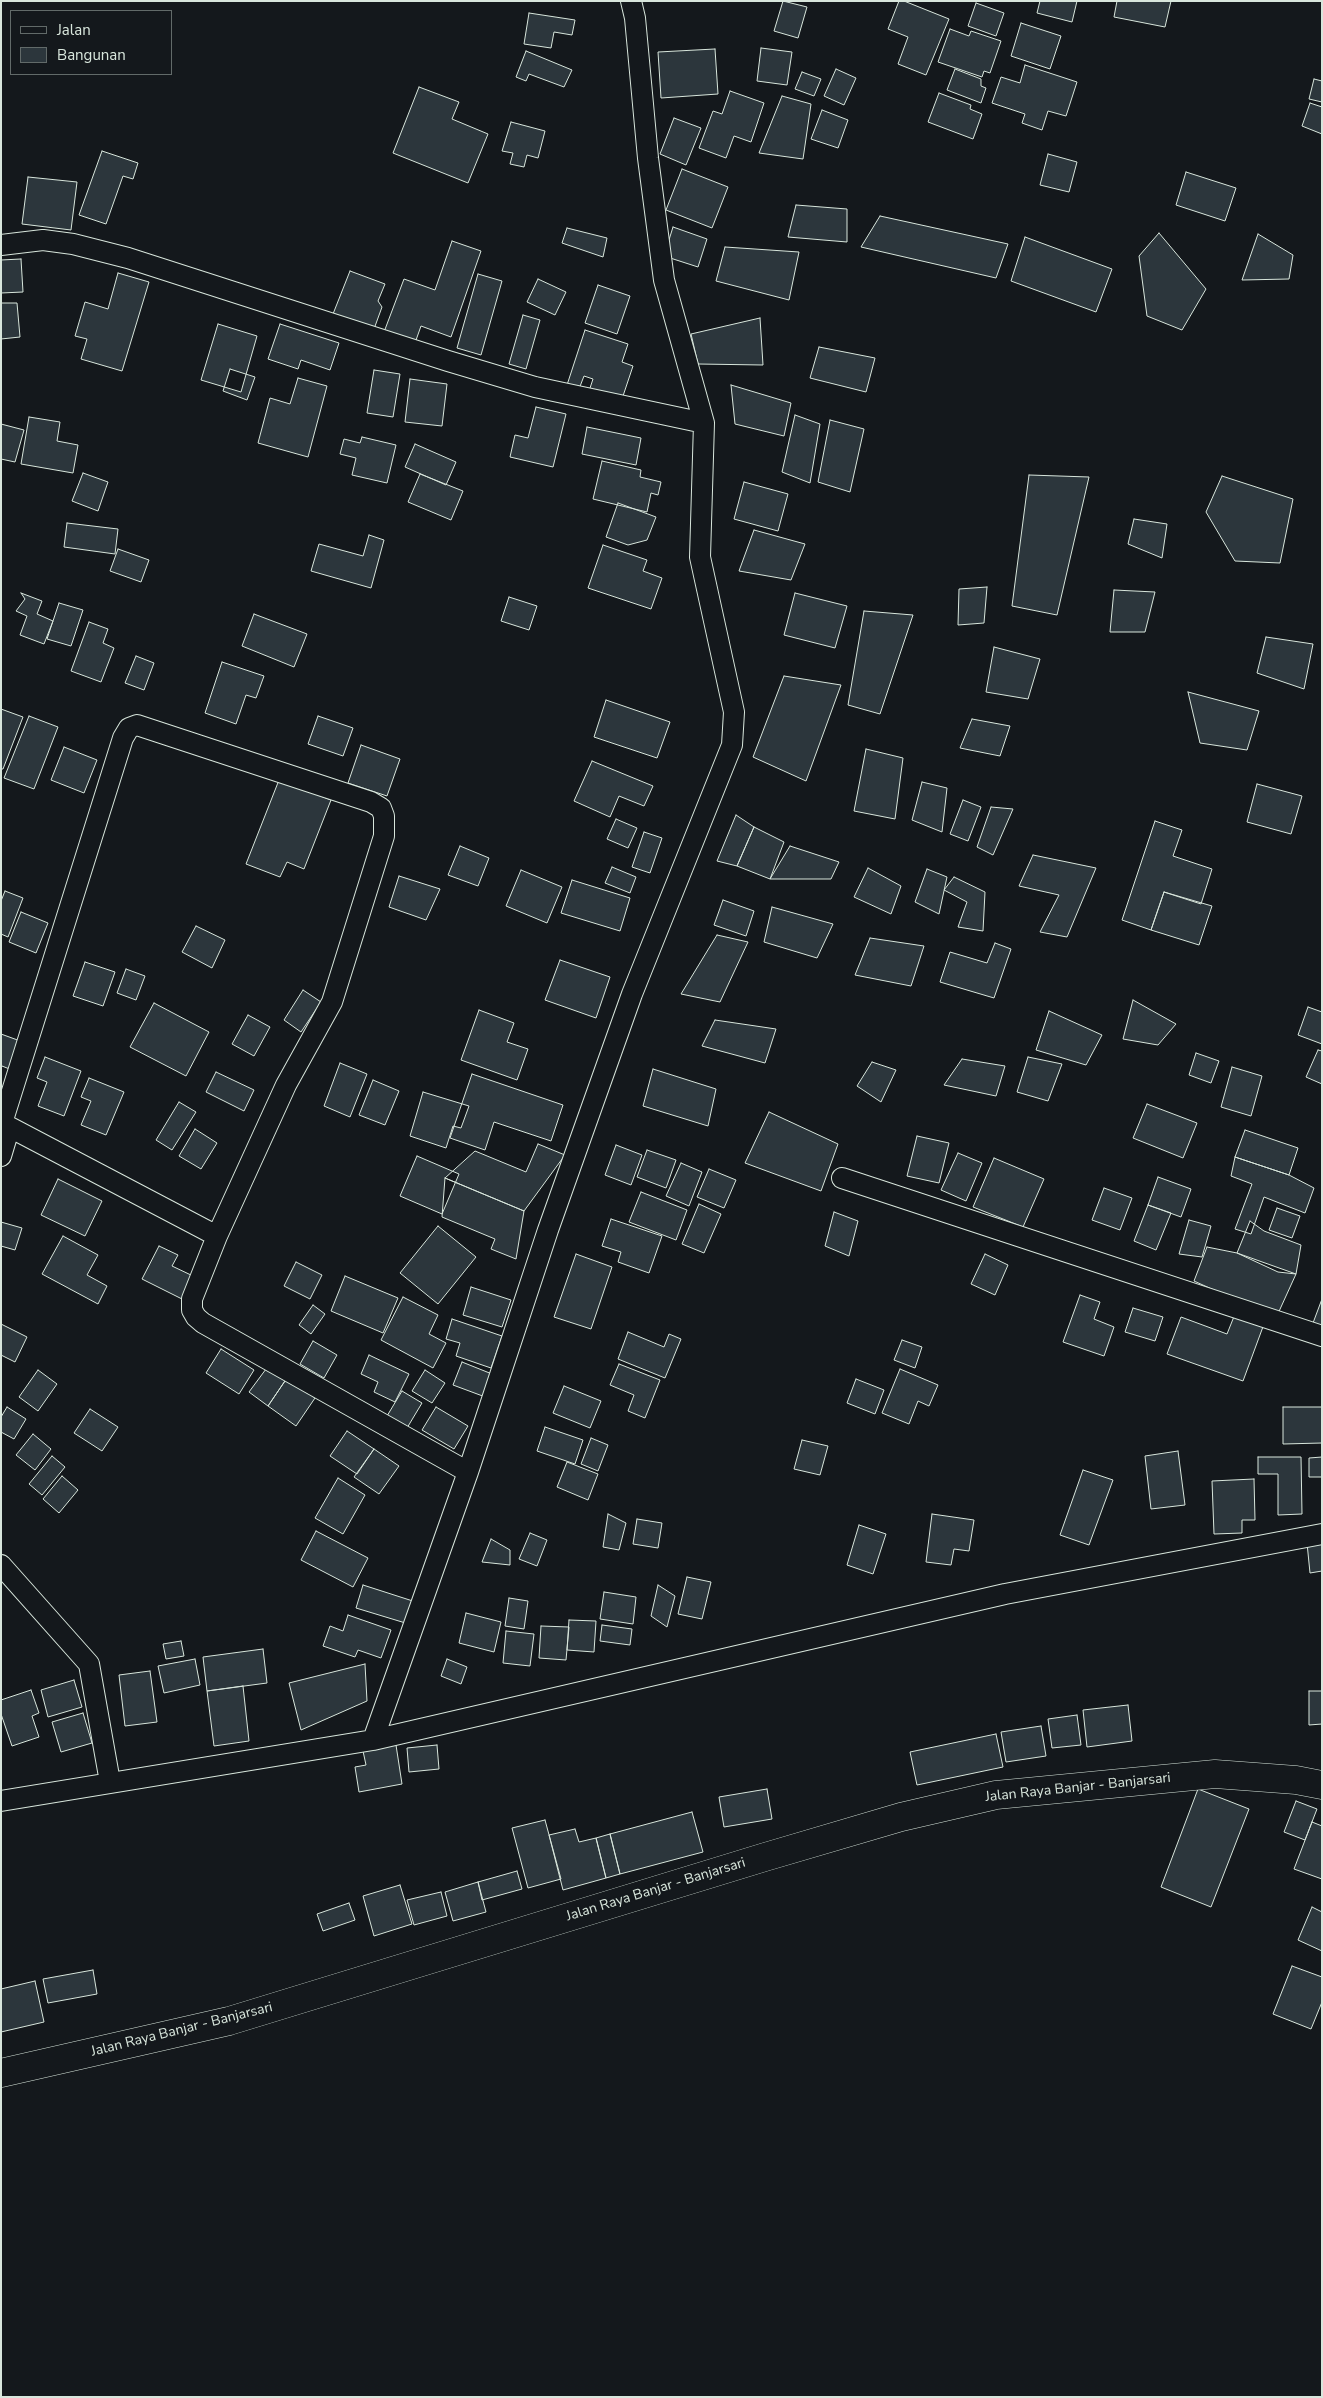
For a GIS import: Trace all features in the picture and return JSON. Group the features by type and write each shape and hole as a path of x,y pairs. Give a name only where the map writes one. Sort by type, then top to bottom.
{"highway":[{"name":"Jalan Raya Banjar - Banjarsari","path":"1,2073 229,2021 765,1856 900,1817 996,1795 1215,1774 1296,1780 1322,1785"}],"street":[{"path":"373,1740 468,1472 548,1230 632,994 732,745 734,712 700,558 704,422 664,280 648,158 635,18 631,1"},
{"path":"1,245 43,240 82,246 128,258 448,361 535,387 704,422"},
{"path":"1,1156 8,1136 2,1122 123,738 129,728 137,725 371,802 381,808 384,816 384,836 332,1002 286,1085 217,1236 192,1299 192,1310 196,1317 468,1472"},
{"path":"2,1122 217,1236"},
{"path":"842,1178 1322,1336"},
{"path":"1,1801 373,1740 1005,1594 1322,1534"},
{"path":"1,1565 90,1664 110,1782"}],"building":[{"path":"783,1 807,7 798,38 774,31"},
{"path":"899,1 904,1 949,19 926,75 898,64 908,37 888,29"},
{"path":"1040,1 1077,1 1072,22 1037,13"},
{"path":"1117,1 1171,1 1165,27 1114,17"},
{"path":"976,3 1004,13 996,36 968,26"},
{"path":"529,13 575,20 572,35 554,32 551,48 524,44"},
{"path":"1021,23 1061,36 1050,69 1011,56"},
{"path":"950,29 969,36 971,31 1001,41 990,73 984,71 982,77 938,62"},
{"path":"761,48 792,52 787,85 757,81"},
{"path":"715,49 718,94 661,98 658,52"},
{"path":"526,51 572,70 564,87 529,74 526,81 516,77"},
{"path":"1025,65 1077,82 1066,116 1048,111 1042,130 1022,123 1025,114 992,103 1001,77 1020,83"},
{"path":"836,69 856,78 844,105 824,96"},
{"path":"955,69 981,79 981,86 986,88 981,103 947,90"},
{"path":"802,72 821,79 814,96 795,89"},
{"path":"1314,79 1322,81 1322,102 1309,99"},
{"path":"419,87 459,102 452,119 488,134 468,183 393,153"},
{"path":"730,91 764,103 751,142 734,136 726,158 699,148 713,111 722,114"},
{"path":"939,93 971,105 970,109 982,114 973,139 928,122"},
{"path":"782,96 811,104 803,159 759,153"},
{"path":"1310,103 1322,107 1322,134 1302,126"},
{"path":"822,110 848,120 838,148 811,139"},
{"path":"674,118 701,128 686,165 660,154"},
{"path":"511,122 545,131 538,158 527,155 524,167 510,164 513,153 502,151"},
{"path":"102,151 138,163 133,179 123,176 106,224 79,215"},
{"path":"1048,154 1077,162 1069,192 1040,185"},
{"path":"682,169 728,187 712,228 666,210"},
{"path":"1186,172 1236,188 1225,221 1176,205"},
{"path":"28,177 77,182 71,230 22,224"},
{"path":"796,205 847,209 847,242 788,237"},
{"path":"880,216 1008,244 996,278 861,247"},
{"path":"673,227 707,239 698,267 664,256"},
{"path":"567,228 607,238 603,257 562,243"},
{"path":"1159,233 1206,289 1182,330 1147,316 1139,256"},
{"path":"1258,234 1293,255 1289,279 1242,280"},
{"path":"1025,237 1112,269 1096,312 1011,281"},
{"path":"452,241 481,251 451,337 421,326 415,343 384,332 404,279 435,290"},
{"path":"725,247 799,252 789,300 716,281"},
{"path":"21,259 23,292 1,293 1,260"},
{"path":"350,271 385,284 378,301 382,307 374,329 333,314"},
{"path":"118,273 149,282 122,371 81,359 87,339 75,336 85,302 108,309"},
{"path":"478,274 502,281 481,355 457,348"},
{"path":"538,279 566,292 555,315 527,302"},
{"path":"598,285 630,296 617,334 585,323"},
{"path":"1,303 17,303 20,337 1,339"},
{"path":"523,315 540,320 526,369 509,364"},
{"path":"760,318 763,365 698,364 691,334"},
{"path":"218,324 257,336 241,392 201,380"},
{"path":"280,324 339,343 330,370 301,360 298,369 268,359"},
{"path":"585,330 628,344 622,362 633,366 621,402 589,391 593,379 584,376 579,389 567,385"},
{"path":"819,347 875,358 866,392 810,378"},
{"path":"230,369 255,377 247,400 223,391"},
{"path":"374,370 400,374 393,417 367,413"},
{"path":"298,378 327,386 308,457 258,443 270,398 290,404"},
{"path":"410,379 447,384 442,426 405,422"},
{"path":"731,385 791,403 784,436 735,424"},
{"path":"536,407 566,414 553,467 510,457 515,435 528,438"},
{"path":"795,415 820,424 810,483 782,472"},
{"path":"29,417 60,422 57,441 78,445 73,473 21,464"},
{"path":"830,420 864,429 850,492 818,482"},
{"path":"1,424 24,430 15,462 1,459"},
{"path":"587,427 641,438 636,465 582,454"},
{"path":"362,437 396,445 387,483 352,475 356,458 340,454 344,439 360,443"},
{"path":"415,444 456,462 446,485 405,467"},
{"path":"602,461 641,470 640,477 661,482 658,495 651,493 647,512 593,499"},
{"path":"83,473 108,482 98,511 72,501"},
{"path":"420,474 463,491 451,520 408,502"},
{"path":"1029,475 1089,477 1057,615 1012,606"},
{"path":"1222,476 1293,499 1280,563 1235,561 1206,512"},
{"path":"744,482 788,494 778,531 734,519"},
{"path":"618,503 656,517 647,540 628,545 606,537"},
{"path":"1134,519 1167,524 1162,558 1128,544"},
{"path":"67,523 118,529 115,554 64,547"},
{"path":"754,530 805,544 791,580 739,571"},
{"path":"369,535 384,540 371,588 311,571 319,544 363,556"},
{"path":"603,545 647,560 643,571 662,578 651,609 588,588"},
{"path":"118,549 149,560 141,582 110,571"},
{"path":"987,587 984,623 958,625 959,589"},
{"path":"1114,590 1155,592 1145,632 1110,632"},
{"path":"21,593 42,601 37,614 53,621 44,644 20,635 27,616 16,611 25,599"},
{"path":"795,593 847,606 835,648 784,635"},
{"path":"509,597 537,606 529,630 501,621"},
{"path":"59,603 83,610 71,646 47,639"},
{"path":"864,611 913,615 880,714 848,705"},
{"path":"254,614 307,634 294,667 242,646"},
{"path":"89,622 108,629 103,643 114,648 101,682 71,671"},
{"path":"1266,637 1313,644 1304,689 1257,673"},
{"path":"994,647 1040,659 1028,699 986,692"},
{"path":"136,656 154,663 144,690 125,683"},
{"path":"222,662 264,676 256,698 246,695 236,724 205,713"},
{"path":"784,676 841,685 806,781 753,757"},
{"path":"1188,692 1259,711 1247,750 1200,743"},
{"path":"606,700 670,722 657,758 594,737"},
{"path":"1,709 23,717 3,769 1,769"},
{"path":"29,716 58,727 34,789 4,778"},
{"path":"318,716 353,728 343,756 308,744"},
{"path":"972,719 1010,726 1000,756 960,748"},
{"path":"361,745 400,759 387,796 348,783"},
{"path":"64,747 97,760 84,793 51,780"},
{"path":"866,749 903,758 895,819 854,811"},
{"path":"592,761 653,786 644,806 619,796 610,817 574,801"},
{"path":"279,780 331,800 304,869 287,862 280,877 246,864"},
{"path":"922,782 947,788 942,832 912,820"},
{"path":"1257,784 1302,796 1291,834 1247,822"},
{"path":"963,800 981,807 968,841 950,834"},
{"path":"991,807 1013,809 993,855 977,847"},
{"path":"736,815 754,827 737,866 717,861"},
{"path":"616,819 637,828 628,848 607,839"},
{"path":"1155,821 1182,830 1173,856 1212,869 1201,904 1164,892 1151,930 1122,920"},
{"path":"754,827 784,842 770,879 737,866"},
{"path":"644,832 662,838 650,873 632,867"},
{"path":"460,846 489,858 478,886 448,875"},
{"path":"790,846 839,862 831,879 770,879"},
{"path":"1033,855 1096,868 1067,937 1040,932 1059,895 1019,886"},
{"path":"612,867 636,877 630,893 605,883"},
{"path":"868,868 901,886 891,914 854,897"},
{"path":"927,869 947,877 939,914 915,902"},
{"path":"521,870 562,887 547,923 506,906"},
{"path":"399,876 440,889 426,920 389,907"},
{"path":"954,877 985,892 983,931 958,927 967,902 944,890"},
{"path":"572,880 630,898 620,931 561,913"},
{"path":"5,891 23,898 8,937 1,934 1,901"},
{"path":"1164,892 1212,906 1199,945 1151,930"},
{"path":"723,900 754,911 746,936 714,925"},
{"path":"772,907 833,924 817,958 764,942"},
{"path":"21,912 48,923 36,953 9,942"},
{"path":"196,926 225,940 212,968 182,952"},
{"path":"717,935 748,942 720,1002 681,994"},
{"path":"870,938 924,946 911,986 855,975"},
{"path":"995,943 1011,949 994,998 940,982 950,952 987,963"},
{"path":"560,960 610,977 596,1018 545,1000"},
{"path":"85,962 115,972 103,1006 73,996"},
{"path":"126,969 145,976 136,1000 117,993"},
{"path":"303,990 321,1002 301,1032 284,1020"},
{"path":"1133,1000 1176,1024 1158,1045 1123,1039"},
{"path":"154,1003 209,1032 186,1076 130,1047"},
{"path":"1308,1007 1322,1012 1322,1044 1298,1035"},
{"path":"479,1010 514,1023 507,1042 528,1049 517,1080 461,1060"},
{"path":"1049,1011 1102,1035 1086,1065 1036,1050"},
{"path":"248,1015 270,1027 254,1056 232,1044"},
{"path":"715,1020 776,1029 765,1063 702,1046"},
{"path":"1,1034 23,1042 12,1070 2,1066 1,1068"},
{"path":"1318,1050 1322,1051 1322,1084 1306,1077"},
{"path":"1196,1053 1219,1061 1211,1083 1189,1075"},
{"path":"45,1057 81,1071 64,1116 38,1106 47,1082 37,1078"},
{"path":"1028,1057 1062,1064 1048,1101 1017,1092"},
{"path":"962,1059 1005,1066 996,1096 944,1085"},
{"path":"872,1062 896,1070 881,1102 857,1086"},
{"path":"340,1063 367,1074 350,1117 324,1106"},
{"path":"1232,1067 1262,1076 1251,1116 1221,1107"},
{"path":"653,1069 716,1089 708,1126 643,1106"},
{"path":"216,1072 254,1090 244,1111 206,1092"},
{"path":"472,1074 563,1105 551,1141 494,1122 485,1150 450,1138"},
{"path":"89,1078 124,1092 106,1135 81,1125 91,1101 81,1097"},
{"path":"373,1080 399,1091 385,1125 359,1115"},
{"path":"423,1092 469,1106 461,1128 453,1126 446,1148 410,1136"},
{"path":"179,1102 196,1112 172,1150 156,1140"},
{"path":"1147,1104 1197,1123 1183,1158 1133,1138"},
{"path":"769,1112 838,1144 821,1191 745,1163"},
{"path":"195,1129 217,1143 201,1169 179,1156"},
{"path":"1245,1130 1298,1148 1289,1175 1235,1157"},
{"path":"917,1136 949,1143 939,1183 907,1176"},
{"path":"538,1144 565,1155 524,1211 445,1178 475,1151 526,1172"},
{"path":"616,1145 642,1155 631,1185 605,1175"},
{"path":"647,1150 676,1160 666,1188 637,1177"},
{"path":"958,1153 982,1163 966,1201 941,1190"},
{"path":"417,1156 459,1174 442,1214 400,1196"},
{"path":"1235,1157 1289,1175 1314,1188 1305,1213 1264,1197 1251,1234 1235,1229 1252,1184 1231,1176"},
{"path":"994,1158 1044,1179 1023,1227 973,1207"},
{"path":"681,1163 702,1172 689,1206 666,1196"},
{"path":"709,1169 736,1180 724,1208 697,1197"},
{"path":"1158,1177 1191,1189 1181,1217 1148,1205"},
{"path":"445,1178 524,1211 516,1259 491,1249 495,1239 442,1217"},
{"path":"58,1179 102,1201 85,1236 41,1215"},
{"path":"1104,1188 1132,1198 1120,1230 1092,1220"},
{"path":"641,1192 687,1210 676,1240 629,1222"},
{"path":"699,1204 721,1214 704,1253 682,1244"},
{"path":"1148,1205 1171,1213 1156,1250 1134,1241"},
{"path":"1277,1208 1300,1216 1292,1238 1269,1230"},
{"path":"834,1212 858,1221 849,1256 825,1246"},
{"path":"611,1219 662,1236 649,1273 618,1262 621,1252 602,1246"},
{"path":"1189,1220 1211,1226 1202,1257 1179,1254"},
{"path":"1250,1221 1264,1231 1301,1245 1296,1274 1237,1253"},
{"path":"1,1222 22,1228 15,1250 1,1246"},
{"path":"438,1226 476,1257 438,1304 400,1273"},
{"path":"63,1236 98,1255 87,1275 107,1286 98,1304 42,1274"},
{"path":"159,1246 178,1255 172,1266 193,1276 182,1299 142,1279"},
{"path":"1207,1247 1237,1253 1278,1272 1296,1274 1276,1318 1194,1281"},
{"path":"576,1254 612,1267 591,1329 554,1317"},
{"path":"985,1254 1008,1265 995,1295 971,1284"},
{"path":"296,1262 322,1275 310,1299 284,1286"},
{"path":"345,1276 398,1298 383,1333 331,1311"},
{"path":"471,1287 511,1300 502,1327 463,1315"},
{"path":"1080,1295 1100,1302 1094,1319 1114,1327 1104,1356 1063,1342"},
{"path":"403,1297 438,1315 429,1334 446,1343 433,1368 381,1340"},
{"path":"1322,1299 1322,1327 1313,1323"},
{"path":"313,1305 325,1314 311,1334 299,1325"},
{"path":"1133,1308 1163,1317 1155,1341 1125,1332"},
{"path":"1235,1314 1264,1324 1243,1381 1167,1354 1181,1317 1227,1334"},
{"path":"452,1319 502,1336 491,1368 456,1356 460,1343 446,1339"},
{"path":"1,1324 27,1337 15,1362 1,1355"},
{"path":"628,1332 664,1347 669,1334 681,1339 665,1378 618,1359"},
{"path":"902,1340 922,1347 915,1368 894,1360"},
{"path":"313,1341 337,1355 324,1378 300,1364"},
{"path":"221,1349 254,1370 239,1394 206,1373"},
{"path":"369,1355 409,1374 395,1402 374,1392 378,1382 361,1374"},
{"path":"462,1362 497,1376 488,1398 453,1385"},
{"path":"619,1364 660,1380 645,1418 628,1411 634,1395 610,1385"},
{"path":"269,1365 287,1378 268,1406 249,1392"},
{"path":"900,1369 938,1385 929,1406 918,1401 909,1424 882,1413"},
{"path":"38,1370 57,1384 38,1411 19,1397"},
{"path":"425,1370 445,1383 432,1403 412,1391"},
{"path":"287,1378 315,1398 296,1426 268,1406"},
{"path":"856,1379 884,1390 875,1414 847,1403"},
{"path":"564,1386 601,1401 590,1428 553,1413"},
{"path":"402,1391 422,1403 407,1428 387,1416"},
{"path":"7,1407 26,1419 14,1439 1,1432 1,1417"},
{"path":"436,1407 468,1426 454,1449 422,1430"},
{"path":"1283,1407 1322,1407 1322,1443 1283,1444"},
{"path":"90,1409 118,1427 102,1451 74,1433"},
{"path":"545,1427 583,1440 575,1464 537,1451"},
{"path":"347,1431 374,1449 357,1474 330,1456"},
{"path":"33,1434 51,1449 35,1470 16,1455"},
{"path":"591,1438 608,1445 598,1471 581,1464"},
{"path":"802,1440 828,1446 820,1475 794,1469"},
{"path":"374,1449 399,1466 379,1494 354,1477"},
{"path":"1178,1451 1185,1505 1151,1509 1145,1456"},
{"path":"52,1456 65,1467 42,1495 29,1484"},
{"path":"1258,1457 1301,1457 1302,1514 1278,1515 1278,1474 1258,1474"},
{"path":"1322,1457 1322,1477 1309,1477 1309,1458"},
{"path":"567,1462 598,1474 588,1500 557,1487"},
{"path":"1083,1470 1113,1480 1089,1545 1060,1535"},
{"path":"62,1476 78,1490 59,1513 43,1499"},
{"path":"338,1478 365,1495 343,1534 315,1518"},
{"path":"1254,1479 1255,1520 1242,1520 1242,1533 1214,1534 1212,1481"},
{"path":"608,1514 626,1523 619,1550 603,1547"},
{"path":"932,1514 974,1520 969,1551 954,1549 951,1565 926,1562"},
{"path":"637,1519 662,1523 658,1548 633,1544"},
{"path":"859,1525 886,1534 873,1574 847,1565"},
{"path":"316,1531 368,1558 353,1587 301,1560"},
{"path":"530,1533 547,1540 537,1566 519,1559"},
{"path":"491,1539 510,1550 510,1565 482,1562"},
{"path":"1322,1541 1322,1571 1310,1573 1307,1543"},
{"path":"687,1577 711,1582 702,1619 678,1614"},
{"path":"363,1585 419,1603 412,1625 356,1608"},
{"path":"658,1585 675,1596 667,1627 651,1616"},
{"path":"604,1592 636,1597 633,1624 600,1619"},
{"path":"509,1598 528,1601 524,1629 505,1626"},
{"path":"466,1613 501,1622 494,1652 459,1643"},
{"path":"348,1615 391,1630 381,1658 358,1650 355,1657 323,1646 330,1626 343,1631"},
{"path":"569,1620 596,1621 594,1652 567,1650"},
{"path":"602,1625 632,1629 630,1645 600,1641"},
{"path":"541,1626 569,1627 566,1660 539,1658"},
{"path":"506,1631 534,1634 530,1666 503,1663"},
{"path":"181,1641 184,1656 166,1659 163,1644"},
{"path":"263,1649 267,1683 207,1691 203,1657"},
{"path":"195,1659 200,1685 164,1693 158,1666"},
{"path":"447,1659 467,1667 461,1684 441,1676"},
{"path":"365,1664 367,1701 301,1730 289,1683"},
{"path":"150,1671 157,1722 125,1726 119,1675"},
{"path":"74,1680 82,1707 48,1717 41,1690"},
{"path":"243,1686 249,1741 214,1746 207,1691"},
{"path":"31,1690 39,1713 32,1716 39,1737 12,1746 1,1714 1,1700"},
{"path":"1309,1691 1322,1691 1322,1724 1309,1725"},
{"path":"1128,1705 1132,1741 1087,1747 1083,1710"},
{"path":"83,1713 92,1743 61,1752 52,1722"},
{"path":"1077,1715 1081,1745 1052,1748 1048,1719"},
{"path":"1041,1726 1046,1756 1006,1762 1001,1732"},
{"path":"996,1734 1003,1767 917,1785 910,1752"},
{"path":"396,1745 402,1784 359,1792 355,1767 366,1765 363,1751"},
{"path":"437,1745 439,1769 409,1772 407,1748"},
{"path":"767,1789 772,1819 724,1827 719,1797"},
{"path":"1198,1789 1249,1809 1211,1907 1161,1887"},
{"path":"1296,1801 1317,1809 1305,1840 1284,1832"},
{"path":"692,1812 703,1852 620,1874 610,1834"},
{"path":"545,1820 561,1879 528,1888 512,1828"},
{"path":"1312,1822 1322,1826 1322,1879 1294,1869"},
{"path":"575,1829 579,1842 596,1838 606,1878 563,1890 549,1835"},
{"path":"610,1834 620,1874 606,1878 596,1838"},
{"path":"517,1871 522,1889 482,1900 478,1882"},
{"path":"478,1882 486,1912 453,1921 445,1892"},
{"path":"400,1885 412,1924 374,1936 363,1896"},
{"path":"441,1892 447,1916 414,1925 407,1900"},
{"path":"349,1903 355,1920 323,1931 317,1914"},
{"path":"1312,1907 1322,1912 1322,1951 1298,1940"},
{"path":"1292,1966 1322,1977 1322,2002 1311,2029 1273,2014"},
{"path":"93,1970 97,1994 48,2003 43,1979"},
{"path":"35,1981 44,2022 1,2032 1,1989"}]}
